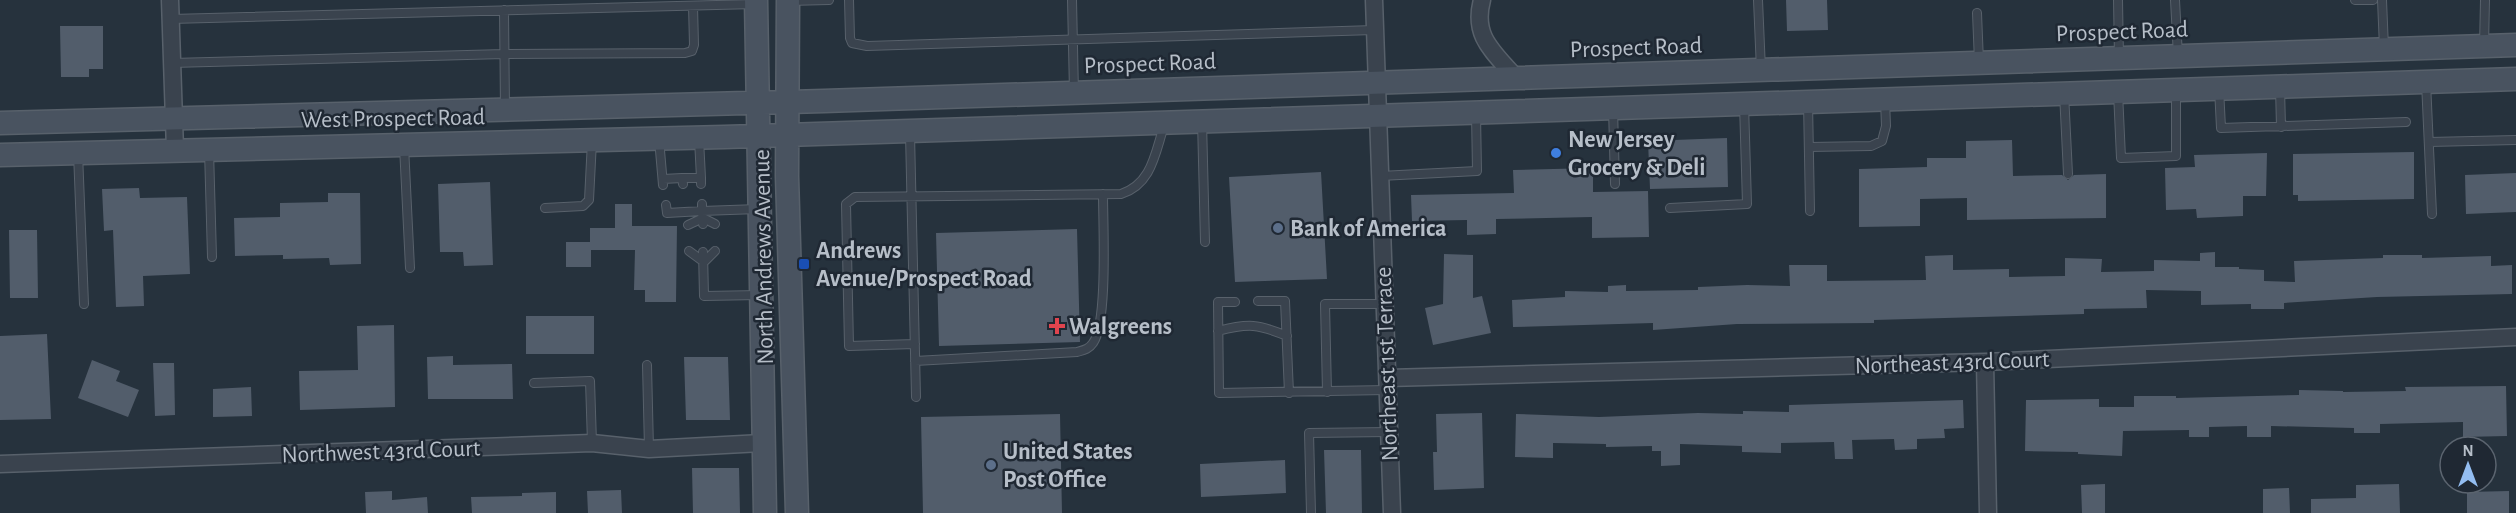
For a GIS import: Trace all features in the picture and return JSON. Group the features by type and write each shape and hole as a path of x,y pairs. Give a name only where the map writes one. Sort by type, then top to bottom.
{"main road":[{"name":"North Andrews Avenue","path":"788,1 788,135 797,513"},
{"name":"North Andrews Avenue","path":"756,2 765,513"},
{"name":"Prospect Road","path":"758,103 2516,45"},
{"path":"1979,63 1981,96"},
{"path":"788,135 2516,79"},
{"name":"West Prospect Road","path":"0,123 758,103"},
{"name":"West Prospect Road","path":"0,155 788,135"}],"street":[{"path":"171,0 175,150"},
{"name":"Northeast 1st Terrace","path":"1374,0 1392,513"},
{"path":"1482,0 1479,20 1483,37 1516,78"},
{"name":"Northeast 43rd Court","path":"1387,384 1985,362 2516,338"},
{"path":"1985,362 1988,513"},
{"name":"Northwest 43rd Court","path":"0,464 592,443 649,449 762,443"}],"lane":[{"path":"788,1 829,0"},
{"path":"849,0 850,38 852,43 867,46 1374,30"},
{"path":"1072,0 1074,93"},
{"path":"1758,0 1761,70"},
{"path":"2118,0 2119,58"},
{"path":"2175,0 2178,57"},
{"path":"2355,0 2373,0"},
{"path":"2382,0 2384,50"},
{"path":"2484,46 2485,0"},
{"path":"171,19 693,6 756,2"},
{"path":"172,63 692,51 694,45 693,6"},
{"path":"504,10 505,110"},
{"path":"1977,13 1979,63"},
{"path":"2426,81 2432,214"},
{"path":"2280,86 2281,126"},
{"path":"2219,88 2221,128 2406,122"},
{"path":"2118,91 2121,158 2176,156 2175,89"},
{"path":"2064,93 2068,174"},
{"path":"1809,147 1871,146 1882,141 1886,126 1885,99"},
{"path":"1808,101 1810,211"},
{"path":"1670,208 1747,204 1744,103"},
{"path":"1613,108 1615,184"},
{"path":"1380,176 1477,171 1476,112"},
{"path":"1202,121 1205,242"},
{"path":"915,344 849,346 846,204 855,197 910,195 1121,194 1133,190 1148,175 1165,122"},
{"path":"910,130 916,397"},
{"path":"659,138 663,182 701,181 699,138"},
{"path":"545,208 583,206 590,200 592,140"},
{"path":"2429,142 2516,140"},
{"path":"404,145 410,268"},
{"path":"209,149 212,257"},
{"path":"78,153 84,304"},
{"path":"915,361 1087,350 1092,345 1101,324 1103,194"},
{"path":"666,206 667,213 684,208 702,214 715,224"},
{"path":"688,225 702,214 758,209"},
{"path":"689,251 703,257 715,251"},
{"path":"703,257 704,296 760,295"},
{"path":"1258,301 1286,301 1289,393"},
{"path":"1235,302 1218,302 1219,393 1327,392 1387,384"},
{"path":"1327,392 1325,304 1384,304"},
{"path":"1218,331 1237,326 1261,325 1287,336"},
{"path":"647,365 649,449"},
{"path":"534,383 590,381 592,443"},
{"path":"1311,513 1309,433 1389,432"}],"building":[{"path":"1786,0 1827,0 1828,30 1787,31"},
{"path":"60,26 103,26 103,69 89,69 89,77 61,77"},
{"path":"1727,138 1728,187 1650,189 1648,141"},
{"path":"2012,140 2013,176 2062,175 2068,180 2074,175 2106,174 2106,218 1967,220 1967,198 1920,199 1920,226 1859,227 1859,169 1927,167 1927,158 1966,158 1966,141"},
{"path":"2414,152 2414,199 2298,201 2298,195 2293,195 2293,154"},
{"path":"2267,153 2266,196 2243,196 2243,216 2197,218 2196,209 2166,210 2165,168 2195,167 2194,155"},
{"path":"1593,168 1593,192 1648,191 1649,237 1592,238 1592,217 1496,219 1496,234 1467,235 1467,220 1412,221 1411,195 1514,193 1513,170"},
{"name":"Bank of America","path":"1321,172 1327,279 1235,282 1229,177"},
{"path":"2516,173 2516,212 2466,214 2465,175"},
{"path":"490,182 493,265 464,266 463,252 440,252 438,184"},
{"path":"139,188 140,198 187,197 190,274 143,276 144,306 116,307 113,230 104,231 102,189"},
{"path":"328,193 360,193 361,264 330,265 329,258 283,259 283,255 235,256 234,218 280,217 280,203 328,202"},
{"path":"615,204 632,204 632,226 677,226 676,302 645,302 645,290 634,290 635,250 591,250 591,267 566,267 566,242 590,242 590,228 615,228"},
{"name":"Walgreens","path":"1077,229 1080,342 939,346 936,233"},
{"path":"9,230 37,230 38,298 10,298"},
{"path":"2215,252 2215,267 2264,270 2264,281 2295,282 2294,261 2383,258 2383,255 2422,255 2422,258 2491,256 2491,266 2512,265 2512,294 2377,297 2284,303 2284,309 2251,309 2251,304 2201,305 2201,291 2146,290 2147,308 2084,309 2084,314 1874,320 1874,323 1737,324 1653,330 1653,323 1513,327 1512,300 1565,297 1565,291 1608,292 1608,286 1626,285 1626,291 1698,290 1698,287 1747,285 1790,286 1789,265 1827,265 1827,281 1926,280 1925,256 1953,255 1953,270 2009,269 2009,277 2065,276 2065,258 2102,259 2101,272 2154,271 2154,260 2200,261 2200,253"},
{"path":"1444,254 1473,255 1473,298 1482,296 1491,333 1433,345 1425,308 1443,304"},
{"path":"526,316 594,316 594,354 526,354"},
{"path":"394,325 395,407 300,410 299,371 358,370 357,326"},
{"path":"47,334 51,419 0,420 0,336"},
{"path":"453,356 453,365 512,364 513,399 428,399 427,357"},
{"path":"684,357 728,357 730,420 686,420"},
{"path":"92,360 120,371 116,381 139,390 128,417 78,398"},
{"path":"153,363 174,363 175,415 155,416"},
{"path":"2506,386 2507,436 2463,435 2463,422 2380,424 2380,433 2354,433 2354,428 2271,426 2271,437 2247,437 2247,426 2209,427 2209,437 2189,437 2189,430 2123,431 2122,456 2025,451 2026,400 2099,399 2099,407 2134,407 2134,396 2176,396 2176,398 2299,395 2299,390 2406,391 2405,387"},
{"path":"251,387 252,416 213,417 213,389"},
{"path":"1963,400 1964,428 1944,429 1945,438 1917,439 1917,449 1895,450 1894,439 1852,440 1853,459 1835,459 1834,442 1781,443 1781,453 1742,452 1742,446 1680,444 1680,465 1661,466 1661,451 1652,451 1652,446 1606,447 1606,444 1553,443 1553,458 1515,457 1516,414 1599,417 1698,413 1743,414 1743,411 1789,412 1789,405"},
{"path":"1482,413 1484,488 1434,490 1433,452 1437,452 1436,414"},
{"name":"United States Post Office","path":"1060,414 1062,513 923,513 921,417"},
{"path":"1324,450 1361,450 1362,513 1326,513"},
{"path":"1285,460 1286,493 1201,497 1200,464"},
{"path":"692,468 739,468 740,513 693,513"},
{"path":"2105,484 2105,513 2082,513 2081,485"},
{"path":"2399,484 2400,513 2311,513 2311,499 2356,498 2356,485"},
{"path":"2289,488 2290,513 2263,513 2263,489"},
{"path":"621,490 622,513 588,513 587,491"},
{"path":"392,491 392,500 427,497 428,513 366,513 365,492"},
{"path":"2498,491 2509,491 2509,513 2467,513 2467,495 2498,495"},
{"path":"556,492 556,513 472,513 471,497 522,496 522,493"}],"place":[{"name":"New Jersey Grocery & Deli","path":"1556,153"},
{"name":"Bank of America","path":"1278,228"},
{"name":"Andrews Avenue/Prospect Road","path":"804,264"},
{"name":"Walgreens","path":"1057,326"},
{"name":"United States Post Office","path":"991,465"}]}
